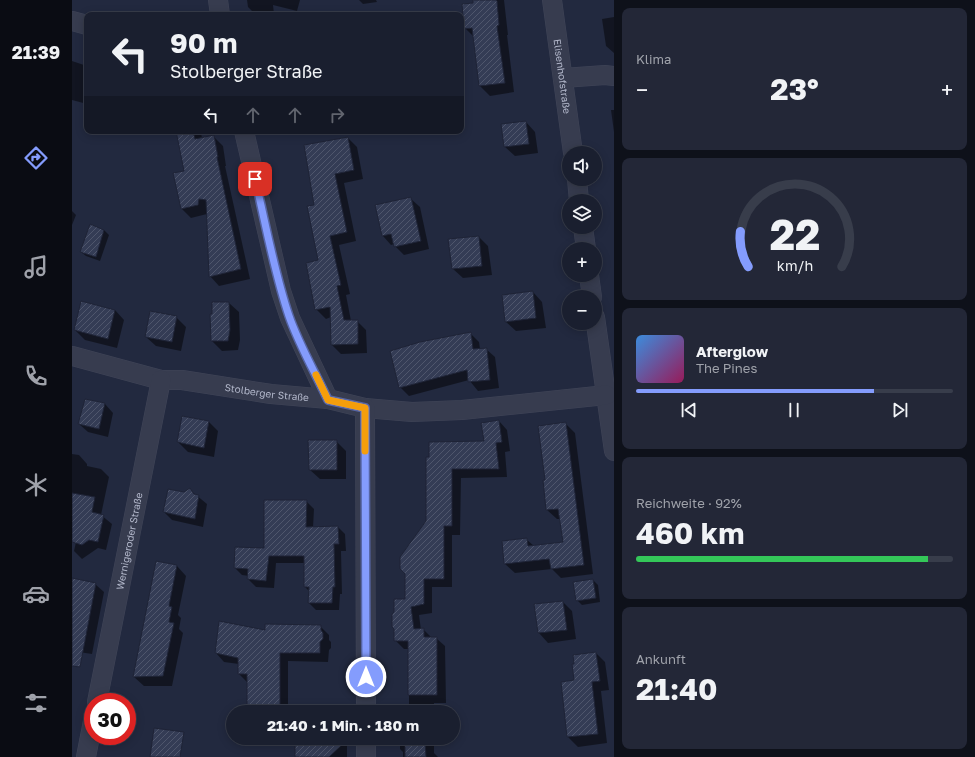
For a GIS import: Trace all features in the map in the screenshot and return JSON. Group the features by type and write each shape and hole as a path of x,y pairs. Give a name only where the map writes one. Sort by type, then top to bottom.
{"street":[{"path":"218,0 220,12"},
{"name":"Elisenhofstraße","path":"552,0 572,146"},
{"path":"72,21 84,24"},
{"path":"563,78 614,76"},
{"path":"245,134 281,291 293,324 328,400"},
{"path":"601,330 606,340 606,394 614,451"},
{"name":"Stolberger Straße","path":"72,356 161,380 182,380 272,394 328,400 365,408 412,412 462,410 606,394"},
{"name":"Wernigeroder Straße","path":"99,693 161,380"},
{"path":"365,408 366,705"},
{"path":"86,757 88,745"},
{"path":"366,745 366,757"}],"building":[{"path":"473,0 497,1 499,25 497,26 505,83 479,86 472,28 464,29 464,12 463,12 462,4 473,3"},
{"path":"526,121 529,144 504,147 501,124"},
{"path":"177,134 194,134 195,139 214,135 217,157 241,269 209,277 206,200 199,199 198,205 181,209 173,173 184,171"},
{"path":"348,137 354,170 335,174 347,232 330,236 341,285 337,286 344,320 358,320 358,344 331,345 330,307 315,310 306,263 318,260 307,206 314,205 304,145"},
{"path":"411,197 421,241 394,247 391,234 382,236 375,205"},
{"path":"90,224 104,230 96,257 80,252"},
{"path":"479,236 482,266 452,269 448,239"},
{"path":"533,291 536,318 505,322 502,295"},
{"path":"81,301 115,310 108,339 74,330"},
{"path":"212,302 229,302 230,330 228,341 211,341 210,314 212,314"},
{"path":"150,311 177,316 172,342 145,337"},
{"path":"471,332 473,349 487,348 490,380 468,382 467,370 399,388 390,351 420,342"},
{"path":"85,399 105,403 99,429 78,424"},
{"path":"182,416 209,421 204,448 177,442"},
{"path":"499,420 502,442 496,443 499,469 452,469 452,526 444,526 444,579 424,579 424,604 411,607 414,629 424,628 424,637 437,637 437,695 408,695 408,641 394,641 392,614 394,612 394,599 405,599 405,574 400,569 400,557 426,521 426,457 429,457 429,442 484,441 481,423"},
{"path":"566,422 584,565 551,569 549,559 504,564 502,541 527,538 528,546 563,542 558,509 546,510 543,480 545,480 538,426"},
{"path":"308,440 337,440 337,470 309,470"},
{"path":"190,488 194,494 199,495 195,519 163,512 168,489 184,492"},
{"path":"72,493 95,497 92,512 104,515 98,542 89,540 82,545 72,542"},
{"path":"264,500 307,500 306,527 338,526 339,544 334,544 335,587 333,587 332,603 308,603 309,587 304,587 304,556 269,556 266,581 247,579 248,569 234,568 235,547 264,548"},
{"path":"156,561 177,565 169,606 172,607 169,622 174,623 163,676 133,677"},
{"path":"72,578 96,583 80,667 72,666"},
{"path":"593,579 596,598 576,601 573,582"},
{"path":"563,601 567,630 538,633 534,604"},
{"path":"219,621 265,630 265,624 321,625 321,630 323,633 323,639 320,642 320,653 280,653 280,705 247,705 247,674 238,674 238,658 215,653"},
{"path":"596,652 600,681 592,682 598,734 567,737 561,682 574,680 572,664 574,664 573,655"},
{"path":"154,728 184,732 180,757 150,757"},
{"path":"295,745 342,745 329,757 295,757"},
{"path":"405,745 425,745 426,757 405,757"}],"slow traffic":[{"path":"316,375 328,400 365,408 365,451"}],"route":[{"path":"255,179 281,291 290,318 303,348 328,400 365,408 366,677"}]}
